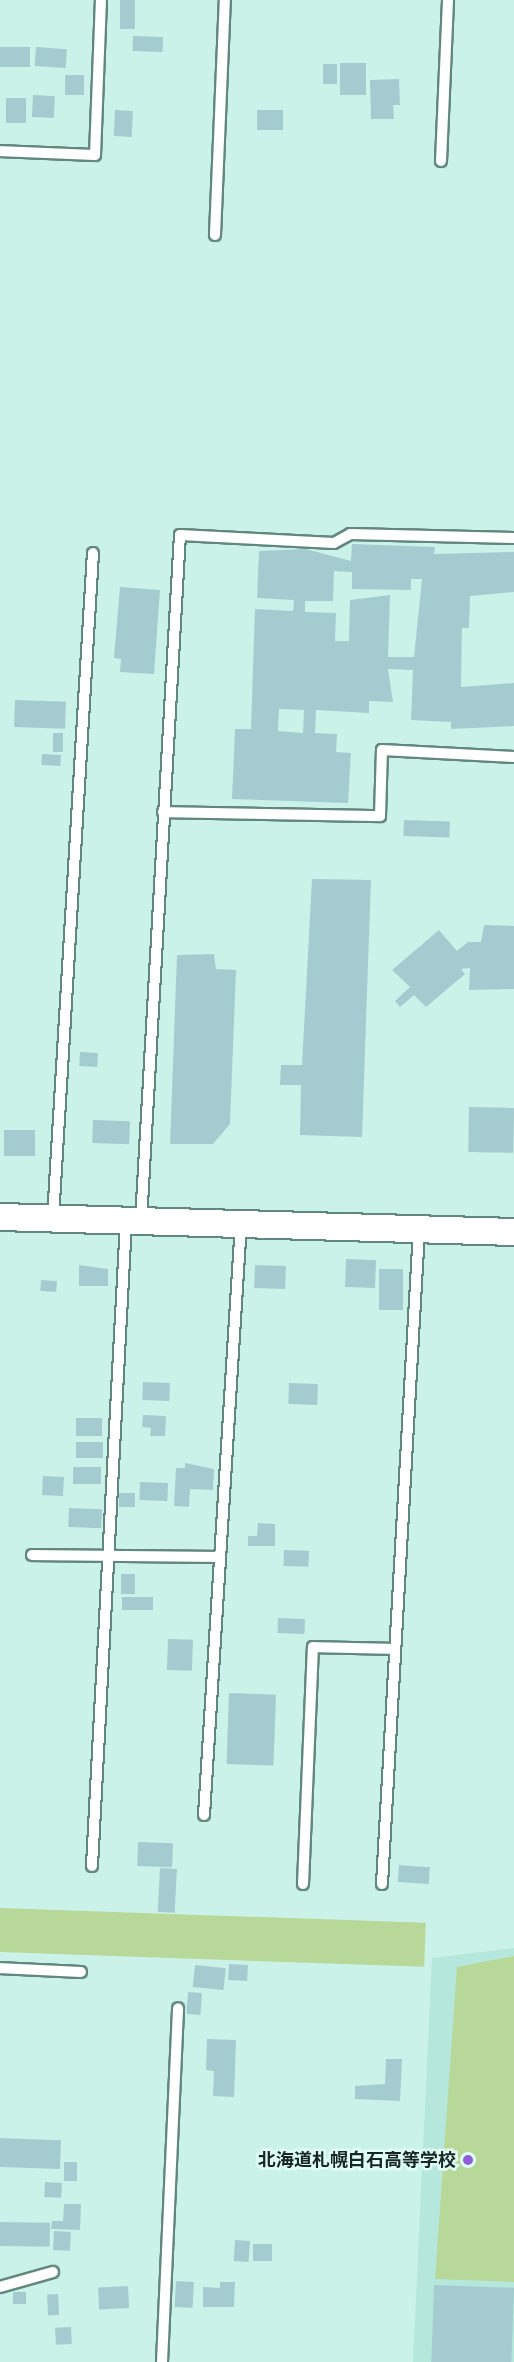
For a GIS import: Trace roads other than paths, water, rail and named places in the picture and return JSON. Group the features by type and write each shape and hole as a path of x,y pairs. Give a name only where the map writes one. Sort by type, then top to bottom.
{"street":[{"path":"0,1217 514,1232"}],"lane":[{"path":"0,151 95,155 101,0"},
{"path":"215,235 225,0"},
{"path":"441,161 448,0"},
{"path":"92,1866 107,1554 134,1221 180,535 334,543 350,534 514,538"},
{"path":"53,1218 93,553"},
{"path":"163,812 380,816 382,750 514,757"},
{"path":"0,1217 0,1223"},
{"path":"204,1815 216,1557 241,1224"},
{"path":"382,1884 393,1649 419,1230"},
{"path":"32,1554 216,1557"},
{"path":"303,1884 314,1647 393,1649"},
{"path":"0,1968 81,1972"},
{"path":"162,2362 178,2008"},
{"path":"0,2287 53,2272"}],"place":[{"name":"北海道札幌白石高等学校","path":"468,2160"}]}
